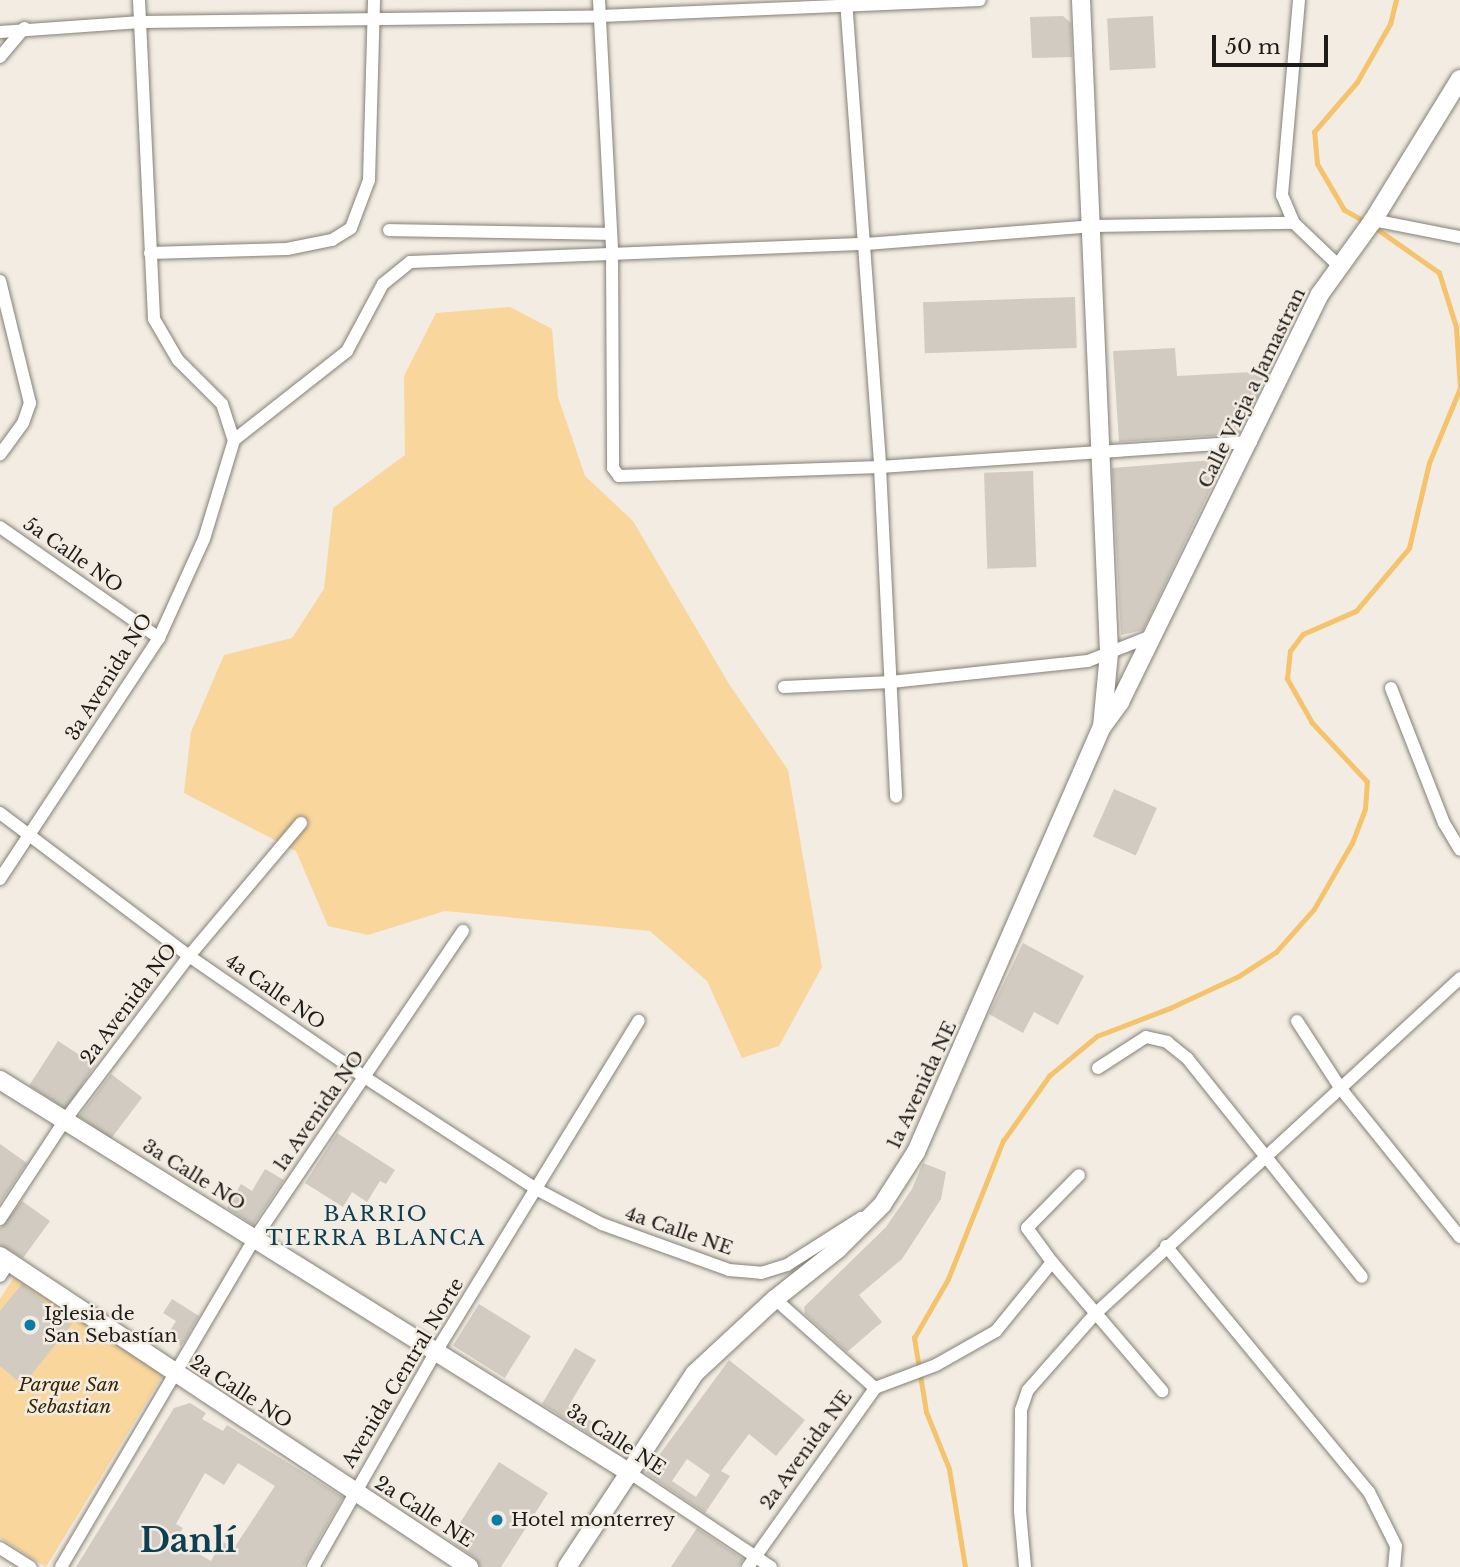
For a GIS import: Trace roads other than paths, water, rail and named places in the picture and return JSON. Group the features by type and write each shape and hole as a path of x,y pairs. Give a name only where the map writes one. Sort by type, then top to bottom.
{"main road":[{"path":"1081,0 1094,226 1109,653 1102,727"},
{"name":"Calle Vieja a Jamastran","path":"1102,727 1120,702 1251,442 1320,295 1371,223 1460,79"},
{"name":"1a Avenida NE","path":"567,1567 626,1471 695,1373 775,1298 838,1249 882,1205 916,1152 1102,727"},
{"name":"3a Calle NO","path":"0,1080 437,1350"},
{"name":"2a Calle NO","path":"3,1265 175,1373 355,1492"},
{"name":"3a Calle NE","path":"437,1350 626,1471"},
{"name":"2a Calle NE","path":"355,1492 469,1567"}],"street":[{"path":"139,0 154,318 178,360 222,404 234,440 348,351 383,284 410,262 612,251 866,244 1094,226 1294,223"},
{"path":"150,253 288,249 332,240 351,228 369,180 374,0"},
{"path":"600,0 612,251 613,468 618,476 880,467 1103,449 1251,442"},
{"path":"0,32 24,28 141,22 600,16 846,2 980,0"},
{"path":"1299,0 1282,195 1294,223 1339,266"},
{"path":"846,2 866,244 897,797"},
{"path":"0,58 24,28"},
{"path":"1371,223 1460,237"},
{"path":"389,230 611,234"},
{"path":"0,281 30,403 23,423 0,455"},
{"name":"3a Avenida NO","path":"0,879 159,638 204,539 234,440"},
{"name":"5a Calle NO","path":"0,527 159,638"},
{"path":"784,687 891,682 1088,661 1151,636"},
{"path":"1391,688 1444,823 1460,850"},
{"name":"4a Calle NO","path":"0,813 189,956 366,1078 538,1190"},
{"name":"2a Avenida NO","path":"0,1219 65,1120 189,956 301,822"},
{"name":"1a Avenida NO","path":"61,1567 255,1238 463,932"},
{"path":"1025,1567 1020,1511 1021,1410 1028,1390 1096,1313 1166,1246 1460,978"},
{"name":"Avenida Central Norte","path":"313,1567 437,1350 538,1190 639,1021"},
{"path":"1297,1021 1341,1089 1460,1237"},
{"path":"1098,1068 1146,1038 1167,1042 1186,1058 1362,1277"},
{"path":"1079,1175 1027,1228 1052,1262 1162,1391"},
{"name":"4a Calle NE","path":"538,1190 628,1233 729,1270 761,1273 788,1265 882,1205"},
{"path":"1166,1246 1369,1492 1396,1546 1394,1567"},
{"name":"2a Avenida NE","path":"751,1562 875,1388 896,1377 936,1365 996,1331 1052,1262"},
{"path":"775,1298 875,1388"},
{"name":"3a Calle NE","path":"626,1471 751,1562 771,1567"},
{"path":"0,1548 31,1567"}],"waterway":[{"path":"1367,223 1344,210 1317,164 1314,132 1357,82 1390,24 1396,0"},
{"path":"965,1567 949,1469 926,1412 914,1338 948,1279 1003,1141 1049,1076 1097,1036 1170,1008 1239,976 1276,952 1314,909 1352,843 1365,809 1367,782 1312,723 1287,679 1290,651 1303,634 1356,611 1409,548 1429,463 1460,388 1456,327 1439,273 1375,228"}],"place":[{"name":"Iglesia de San Sebastían","path":"30,1325"},
{"name":"Hotel monterrey","path":"497,1520"}],"district":[{"name":"BARRIO TIERRA BLANCA","path":"376,1226"},
{"name":"Danlí","path":"188,1541"}],"park label":[{"name":"Parque San Sebastian","path":"69,1396"}]}
